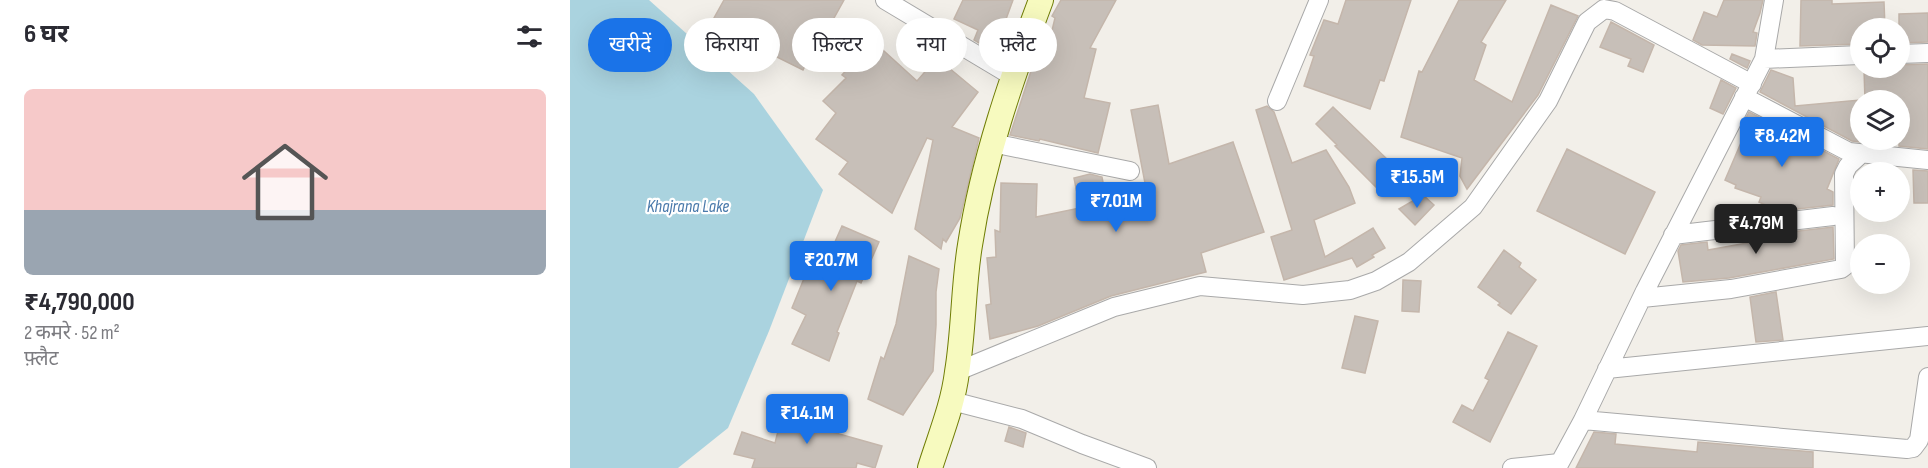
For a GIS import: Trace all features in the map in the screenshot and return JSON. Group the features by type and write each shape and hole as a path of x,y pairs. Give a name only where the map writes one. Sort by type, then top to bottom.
{"main road":[{"path":"930,468 952,400 958,371 970,243 992,143 1012,76 1041,0"}],"street":[{"path":"885,0 1012,76"},
{"path":"1277,101 1319,0"},
{"path":"1512,468 1558,466 1764,58 1774,0"},
{"path":"958,371 1114,307 1200,286 1303,295 1350,290 1376,281 1409,262 1473,207 1548,101 1587,21 1604,9 1615,11 1849,152 1928,160"},
{"path":"1910,54 1928,53"},
{"path":"1764,58 1850,55"},
{"path":"992,143 1130,171"},
{"path":"1642,298 1731,289 1841,269 1845,266 1844,174 1848,166 1862,154"},
{"path":"1673,235 1833,216"},
{"path":"1607,369 1928,336"},
{"path":"1583,420 1907,449 1913,448 1919,440 1928,376"},
{"path":"952,400 1022,419 1147,468"}],"water":[{"name":"Khajrana Lake","path":"570,0 649,0 669,18 588,18 588,72 672,72 672,21 684,31 684,72 729,72 754,94 823,190 769,331 728,428 678,468 570,468"}],"building":[{"path":"724,0 844,0 834,18 792,18 792,64 780,58 780,18 714,18"},
{"path":"963,0 1013,0 1006,18 979,18 979,43 974,40 978,30 967,25 967,18 954,18"},
{"path":"1061,0 1116,0 1090,48 1096,49 1084,98 1110,103 1098,153 1040,139 1039,141 1010,135 1031,72 1057,72 1057,18 1052,16"},
{"path":"1346,0 1411,0 1384,81 1380,80 1370,109 1304,86 1314,56 1310,55 1324,20 1338,24"},
{"path":"1459,0 1506,0 1481,42 1486,45 1474,80 1512,102 1551,5 1578,16 1538,95 1467,189 1460,176 1462,158 1401,137 1419,71 1422,72"},
{"path":"1724,0 1763,0 1753,32 1757,33 1755,46 1702,45 1693,40 1704,12 1717,17"},
{"path":"1801,0 1832,0 1832,4 1884,2 1885,18 1850,18 1850,44 1800,46"},
{"path":"1928,13 1928,42 1910,43 1910,18 1899,18 1899,14"},
{"path":"1611,22 1654,45 1643,72 1628,66 1631,59 1600,47"},
{"path":"884,51 896,62 896,72 907,72 917,81 925,72 954,72 978,92 952,127 979,138 960,218 946,242 943,239 941,249 915,229 933,140 927,138 892,213 839,174 848,162 816,139 836,113 823,101 846,78 842,75 845,72 884,72"},
{"path":"1732,54 1750,61 1747,68 1730,59"},
{"path":"1928,64 1928,149 1910,147 1910,90 1865,90 1864,78 1910,78 1910,65"},
{"path":"1771,70 1793,78 1795,106 1850,101 1850,140 1760,92"},
{"path":"1721,80 1736,88 1723,114 1710,108"},
{"path":"1158,105 1169,164 1233,142 1264,232 1201,253 1206,272 1111,296 1038,326 990,339 986,305 991,304 987,258 996,257 995,230 1000,232 1001,183 1037,184 1036,217 1080,208 1074,178 1090,174 1102,177 1105,193 1145,183 1131,110"},
{"path":"1267,106 1274,112 1292,163 1326,150 1349,187 1355,203 1314,220 1325,257 1373,228 1385,248 1372,255 1374,257 1357,267 1352,258 1284,280 1271,237 1292,230 1256,110"},
{"path":"1333,107 1409,182 1382,193 1316,124"},
{"path":"1749,112 1839,159 1827,189 1833,192 1833,205 1779,211 1759,202 1761,197 1735,188 1736,185 1725,180 1749,124 1744,122"},
{"path":"1567,149 1655,192 1625,254 1537,211"},
{"path":"1913,170 1928,171 1928,203 1914,203"},
{"path":"1423,195 1434,205 1415,225 1399,209"},
{"path":"842,226 879,242 861,283 857,281 837,332 839,333 829,361 792,344 806,315 792,308 810,264 823,269"},
{"path":"1833,227 1834,259 1729,278 1683,282 1678,251 1681,245 1707,242 1708,250 1778,236 1782,233"},
{"path":"1504,250 1521,263 1519,267 1536,280 1511,314 1478,287"},
{"path":"909,256 939,269 933,371 903,415 868,399 881,357 884,359 896,324"},
{"path":"1403,280 1421,281 1419,312 1402,311"},
{"path":"1776,292 1783,340 1756,342 1750,297"},
{"path":"1355,316 1378,321 1365,373 1342,368"},
{"path":"1508,332 1537,346 1490,442 1453,422 1462,405 1473,411 1489,380 1485,378"},
{"path":"785,404 829,414 825,430 882,446 875,468 857,463 856,468 752,468 755,459 734,454 742,432 775,443"},
{"path":"1009,427 1026,433 1023,447 1005,441"},
{"path":"1594,432 1616,434 1615,444 1697,452 1698,442 1813,452 1813,468 1576,468"}]}
